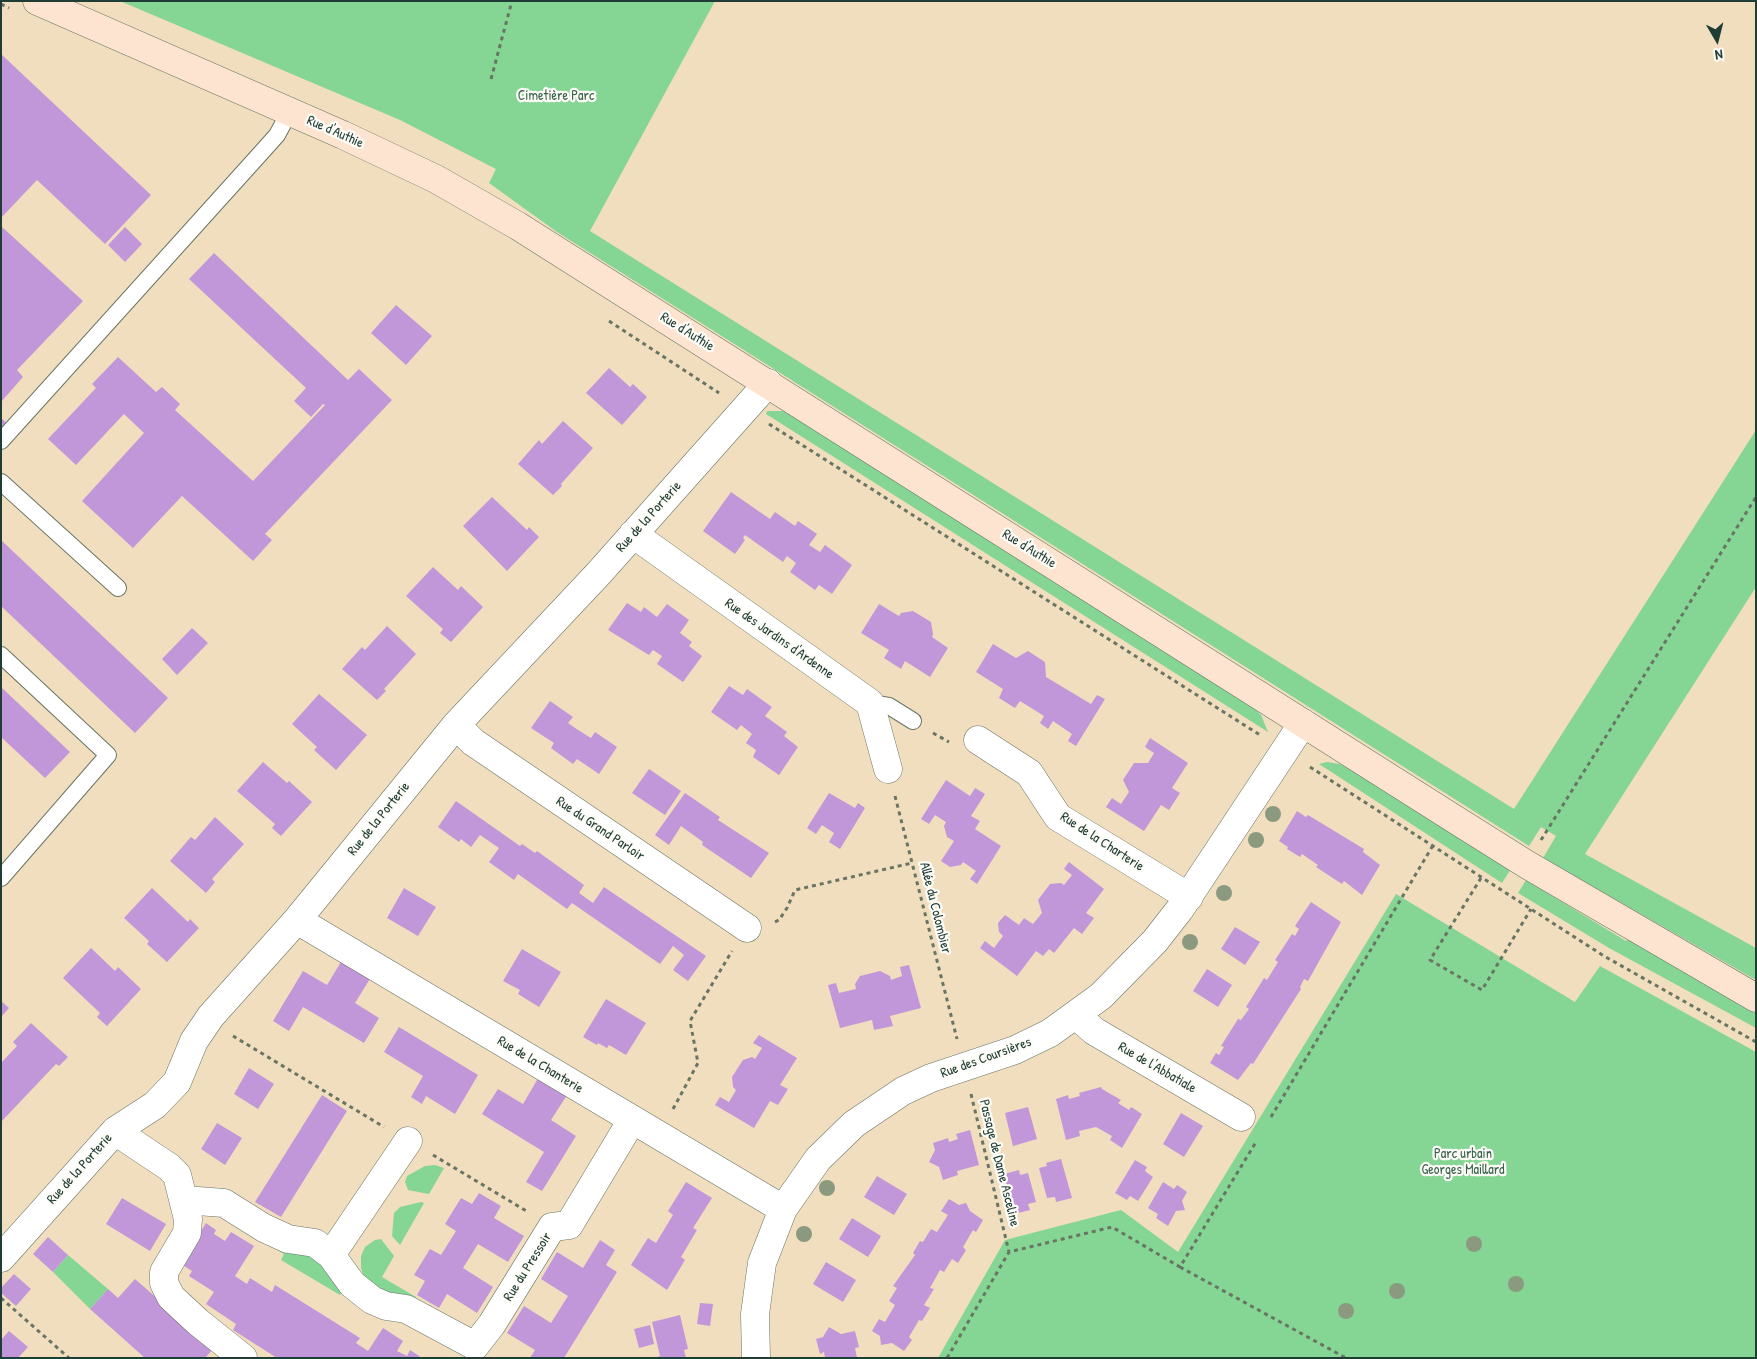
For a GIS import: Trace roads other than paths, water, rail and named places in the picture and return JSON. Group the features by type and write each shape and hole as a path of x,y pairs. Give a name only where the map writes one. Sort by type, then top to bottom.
{"street":[{"name":"Rue d'Authie","path":"37,1 290,111 436,178 560,251 1526,864 1756,998"},
{"name":"Rue de la Porterie","path":"1,1258 115,1131 155,1105 177,1082 194,1041 211,1016 296,920 456,726 633,534 768,383"},
{"name":"Rue des Jardins d'Ardenne","path":"633,534 870,703"},
{"path":"870,703 888,769"},
{"name":"Rue des Coursières","path":"756,1358 754,1341 757,1288 762,1263 783,1210 818,1159 832,1143 877,1106 931,1078 1015,1050 1050,1033 1101,996 1155,941 1189,897 1304,724"},
{"name":"Rue du Grand Parloir","path":"456,726 473,742 747,928"},
{"name":"Rue de la Charterie","path":"978,740 1028,773 1058,816 1189,897"},
{"name":"Rue de la Chanterie","path":"296,920 783,1210"},
{"name":"Rue de l'Abbatiale","path":"1076,1015 1094,1032 1241,1117"},
{"name":"Rue du Pressoir","path":"331,1255 352,1284 372,1300 386,1306 406,1309 475,1346 492,1324 552,1227 569,1225 632,1120"},
{"path":"115,1131 169,1167 177,1175 188,1219 187,1233 164,1272 164,1283 171,1297 243,1358"},
{"path":"184,1200 224,1203 264,1228 288,1239 315,1243 331,1255 408,1140"}],"lane":[{"path":"1,441 277,135 290,111"},
{"path":"1,482 118,588"},
{"path":"1,655 108,754 1,878"},
{"path":"870,703 889,706 914,721"}],"park label":[{"name":"Cimetière Parc","path":"556,96"},
{"name":"Parc urbain Georges Maillard","path":"1463,1162"}]}
